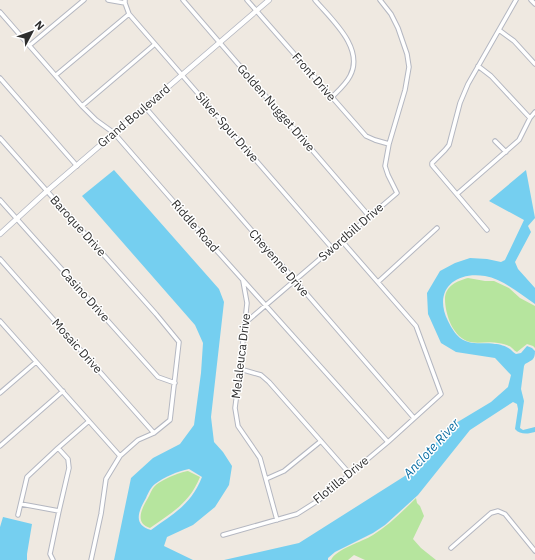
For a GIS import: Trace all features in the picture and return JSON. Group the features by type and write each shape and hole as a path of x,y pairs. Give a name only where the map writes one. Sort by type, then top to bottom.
{"street":[{"path":"30,45 84,0"},
{"path":"108,0 125,2"},
{"name":"Golden Nugget Drive","path":"183,0 369,216"},
{"name":"Front Drive","path":"247,0 366,136 389,144"},
{"name":"Grand Boulevard","path":"0,234 114,133 183,76 269,0"},
{"path":"315,0 348,39 352,50 353,65 350,76 332,97"},
{"path":"380,0 392,14 407,54 409,67 405,90 389,144"},
{"path":"487,230 433,167 432,163 449,145 460,103 468,84 516,0"},
{"path":"531,0 535,4"},
{"name":"Silver Spur Drive","path":"125,2 129,14 332,248"},
{"name":"Riddle Road","path":"0,12 82,106 96,120 114,133 388,442"},
{"path":"56,75 129,14"},
{"path":"499,30 514,41 535,64"},
{"path":"82,106 155,44"},
{"path":"478,66 491,76 530,118"},
{"path":"0,78 77,166"},
{"name":"Cheyenne Drive","path":"145,107 414,418"},
{"path":"457,194 518,140 535,112"},
{"name":"Baroque Drive","path":"0,138 179,342 170,420 154,433 138,440 120,456 106,479 101,514 91,560"},
{"path":"495,141 506,152"},
{"name":"Swordbill Drive","path":"245,323 397,193 385,166 389,144"},
{"name":"Casino Drive","path":"0,200 158,377 175,383"},
{"path":"342,240 378,282 437,228"},
{"name":"Mosaic Drive","path":"0,259 154,433"},
{"name":"Melaleuca Drive","path":"243,280 247,303 235,408 238,426 260,458 277,520"},
{"name":"Flotilla Drive","path":"223,535 297,514 319,500 349,473 388,442 441,394 416,326 378,282"},
{"path":"0,321 120,456"},
{"path":"0,393 36,362"},
{"path":"240,369 261,376 269,382 349,473"},
{"path":"0,446 63,391"},
{"path":"18,514 27,478 89,421"},
{"path":"266,479 284,471 321,441"},
{"path":"53,560 50,554 69,468 68,459 58,448"},
{"path":"21,504 59,511"},
{"path":"451,548 492,514 498,511 505,514 535,551"}],"green space":[{"path":"468,278 494,281 509,288 520,298 535,306 535,348 527,344 517,352 506,345 495,342 470,342 459,336 448,318 445,299 449,287"},
{"path":"188,471 200,477 191,494 173,512 150,528 145,526 142,523 141,515 153,488 165,479"},
{"path":"416,498 424,516 413,539 421,548 436,560 365,560 354,555 348,560 331,560 338,552 368,538 379,531 396,518"}],"water":[{"path":"114,170 219,289 224,302 211,417 214,442 232,466 229,485 215,507 193,525 167,537 164,546 193,560 114,560 131,478 153,458 180,444 194,425 201,373 203,343 195,325 82,196","holes":["189,469 202,477 193,495 181,508 151,530 141,525 139,521 139,512 149,492 155,484 180,471"]},
{"path":"526,170 535,218 528,226 531,232 515,262 518,269 535,288 535,304 511,287 498,280 485,276 474,275 456,280 449,285 445,292 443,301 444,310 449,323 460,338 473,343 491,343 500,345 508,348 516,354 521,353 527,346 535,351 534,358 524,366 521,389 524,401 520,428 523,430 535,427 535,432 524,434 515,429 518,409 517,404 513,402 470,430 418,495 385,525 373,533 335,552 328,558 328,560 224,560 299,543 408,474 451,426 491,402 508,387 511,375 495,358 456,352 441,343 428,314 427,293 440,271 455,263 470,258 501,262 505,260 524,220 489,201"},
{"path":"3,517 32,524 27,560 0,560 0,527"}],"water label":[{"name":"Anclote River","path":"431,448"}]}
